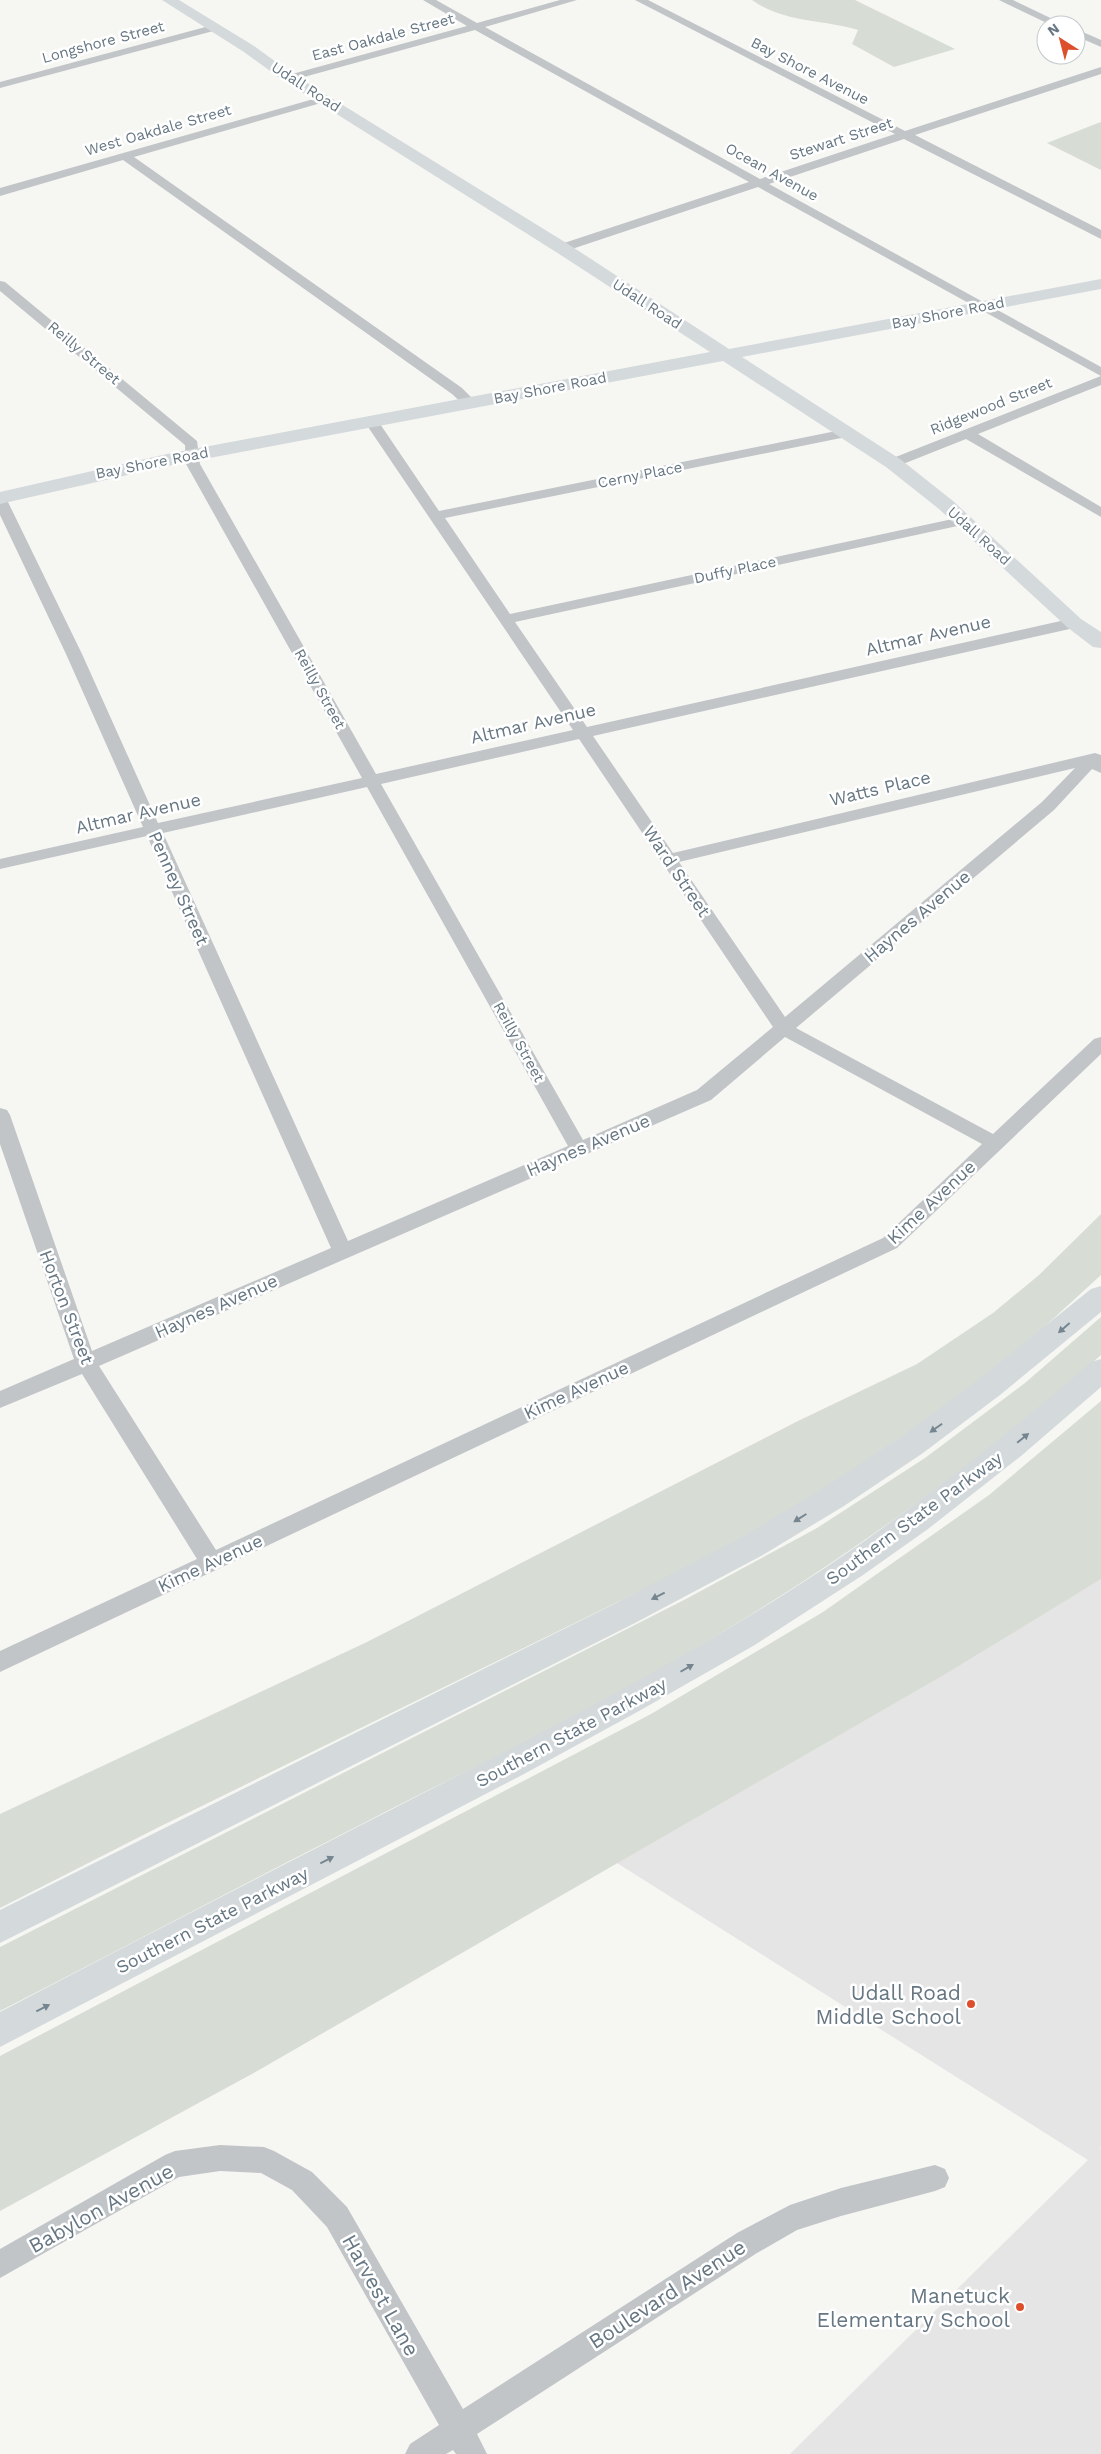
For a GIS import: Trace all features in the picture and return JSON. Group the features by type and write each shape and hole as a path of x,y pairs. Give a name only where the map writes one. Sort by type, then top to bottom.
{"main road":[{"name":"Udall Road","path":"169,0 249,49 289,78 562,248 893,463 962,521 1074,623 1101,642"},
{"name":"Bay Shore Road","path":"0,499 102,473 194,454 1101,284"},
{"path":"0,1927 662,1594 766,1538 870,1474 942,1425 1040,1350 1101,1296"},
{"name":"Southern State Parkway","path":"0,2030 536,1751 726,1645 850,1567 927,1513 1023,1438 1101,1370"}],"street":[{"name":"Ocean Avenue","path":"428,0 1101,372"},
{"name":"East Oakdale Street","path":"289,78 572,0"},
{"name":"Bay Shore Avenue","path":"640,0 1101,235"},
{"path":"1004,0 1038,15"},
{"name":"Longshore Street","path":"0,85 213,28"},
{"path":"1086,37 1101,44"},
{"name":"Stewart Street","path":"562,248 1101,70"},
{"name":"West Oakdale Street","path":"0,192 324,99"},
{"path":"125,156 457,391 470,403"},
{"name":"Reilly Street","path":"0,285 193,445 193,464 579,1149"},
{"name":"Ridgewood Street","path":"893,463 1101,380"},
{"name":"Ward Street","path":"371,421 507,618 784,1029 995,1142"},
{"name":"Cerny Place","path":"435,516 846,433"},
{"path":"968,434 1101,513"},
{"name":"Penney Street","path":"0,499 74,654 342,1251"},
{"name":"Duffy Place","path":"507,618 962,521"},
{"name":"Altmar Avenue","path":"0,864 1074,623"},
{"name":"Watts Place","path":"669,859 1098,761"},
{"name":"Haynes Avenue","path":"0,1400 704,1095 1048,806 1098,761"},
{"name":"Kime Avenue","path":"0,1662 890,1243 1101,1044"},
{"name":"Horton Street","path":"0,1115 86,1363 211,1562"},
{"name":"Babylon Avenue","path":"0,2264 175,2164 220,2158 264,2160"},
{"name":"Harvest Lane","path":"264,2160 302,2181 337,2217 472,2454"},
{"name":"Boulevard Avenue","path":"420,2454 747,2243 790,2219 840,2202 935,2178"}],"shaded area":[{"path":"752,0 855,0 955,49 894,67 852,44 858,30 790,17 777,13"},
{"path":"1101,122 1101,170 1047,143 1093,125"},
{"path":"1101,1214 1101,1275 1018,1351 923,1422 819,1493 697,1563 159,1827 0,1908 0,1814 367,1642 798,1421 917,1364 993,1313 1039,1275"},
{"path":"1101,1317 1101,1355 1041,1407 915,1505 849,1551 714,1638 549,1730 317,1847 0,2011 0,1947 686,1599 817,1528 925,1458 1025,1383"},
{"path":"1101,1401 1101,1579 947,1673 259,2070 0,2211 0,2056 651,1714 823,1612 989,1495"},
{"name":"Udall Road Middle School","path":"1101,1579 1101,2146 1097,2151 1101,2147 1101,2454 790,2454 1088,2160 617,1863"}],"place":[{"name":"Udall Road Middle School","path":"971,2004"},
{"name":"Manetuck Elementary School","path":"1020,2307"}]}
